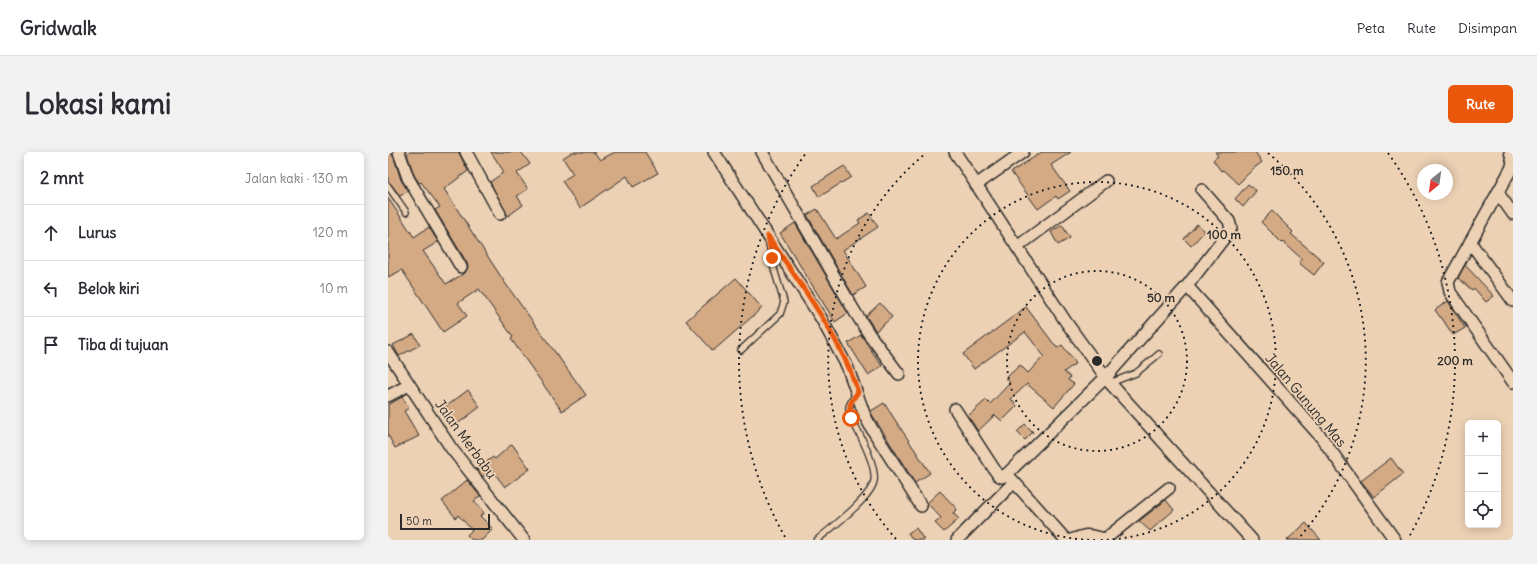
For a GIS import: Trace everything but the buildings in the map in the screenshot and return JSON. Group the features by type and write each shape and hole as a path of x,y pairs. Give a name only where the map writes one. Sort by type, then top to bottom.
{"street":[{"path":"399,152 408,178 461,267"},
{"path":"466,152 500,214"},
{"path":"714,152 822,318 848,366 865,416 921,506"},
{"path":"762,152 869,334 899,374"},
{"path":"955,152 1066,322 1108,380 1252,540"},
{"path":"976,185 1023,152"},
{"path":"1510,152 1513,163 1511,169 1448,282 1450,292 1513,382"},
{"path":"1017,246 1106,180"},
{"path":"957,540 1011,478 1108,380 1187,286 1231,228 1229,221 1202,190"},
{"path":"1498,193 1513,214"},
{"path":"1470,242 1513,301"},
{"name":"Jalan Gunung Mas","path":"1187,286 1321,437 1395,540"},
{"name":"Jalan Merbabu","path":"388,352 451,448 524,540"},
{"path":"388,396 409,385"},
{"path":"955,409 998,476 1011,478 1066,540"},
{"path":"1071,540 1088,534 1105,539 1169,488"}],"lane":[{"path":"388,186 406,212"},
{"path":"741,350 780,314 784,302 774,269 768,236"},
{"path":"1108,380 1136,373 1159,354"},
{"path":"817,540 856,506 874,482 874,470 860,434 851,418 849,408 851,401 858,392"}],"route":[{"path":"772,258 768,236 822,318 848,366 858,392 851,401 849,408 851,418"}]}
